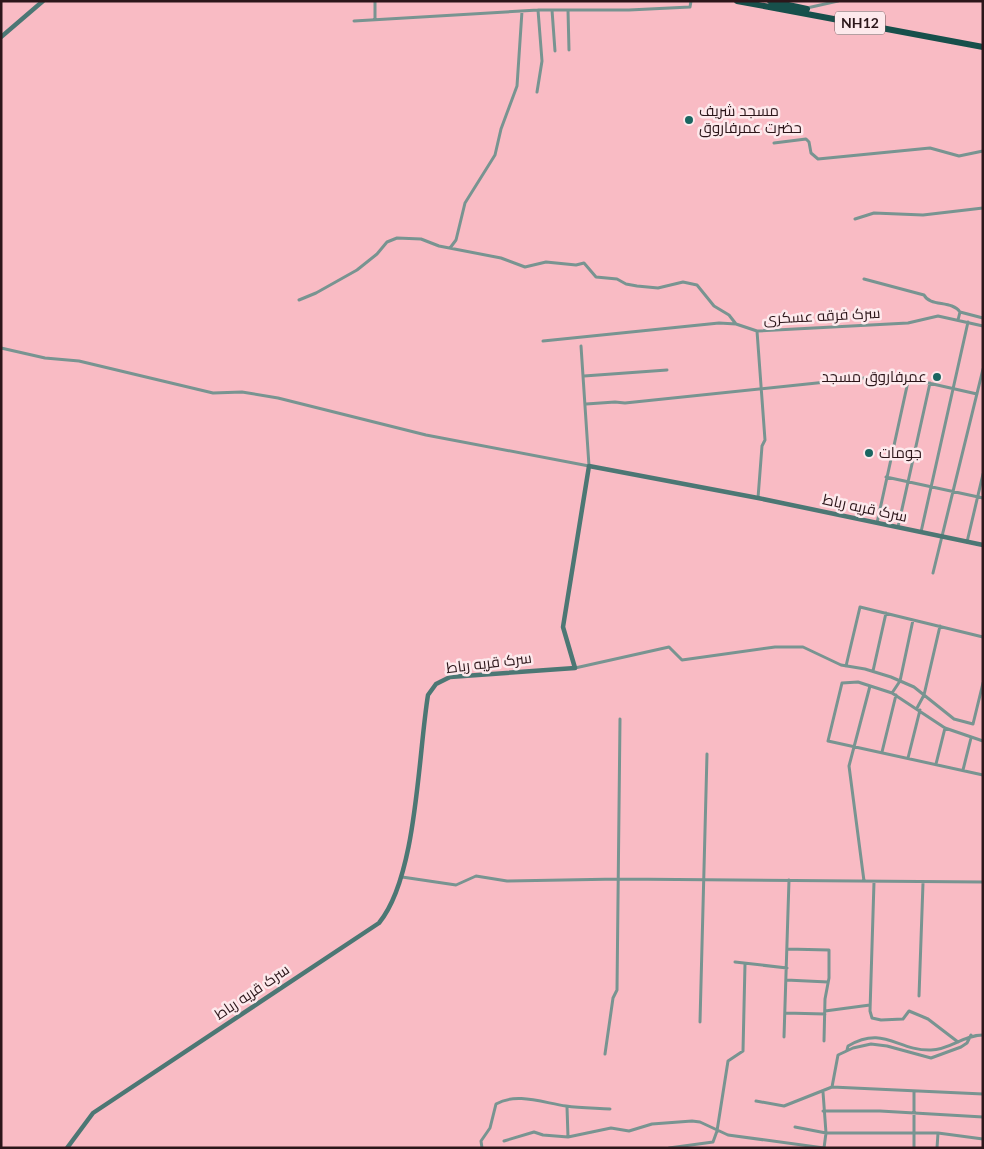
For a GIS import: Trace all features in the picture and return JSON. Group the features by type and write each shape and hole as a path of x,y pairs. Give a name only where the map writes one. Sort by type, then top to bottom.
{"highway":[{"name":"NH12","path":"737,1 983,47"},
{"name":"NH12","path":"770,1 983,43"}],"street":[{"path":"1,37 43,1"},
{"path":"375,1 375,19"},
{"path":"354,21 538,10 629,10 690,7 691,1"},
{"path":"806,9 838,1"},
{"path":"537,92 542,61 538,10"},
{"path":"552,10 555,51"},
{"path":"568,10 569,50"},
{"path":"450,248 456,240 465,203 495,155 501,129 517,86 522,11"},
{"path":"774,142 806,139 809,142 811,153 818,159 930,148 959,156 983,151"},
{"path":"854,219 874,213 923,215 983,208"},
{"path":"299,300 316,293 357,270 392,239 406,237 500,258 525,267 546,262 576,265 584,263 596,277 617,279 626,284 637,286 658,288 682,282 697,285 714,306 729,316 736,324"},
{"path":"864,279 924,294 929,300 955,306 960,312 983,318"},
{"path":"958,320 960,312"},
{"name":"سرک فرقه عسکری","path":"543,341 719,323 736,324 757,331 908,323 938,316 983,326"},
{"path":"921,532 968,322"},
{"path":"757,331 765,440 762,446 758,498"},
{"path":"581,346 589,466 563,626 575,668 670,647 682,660 775,647 803,647 846,666 873,671 900,681 924,695 954,719 973,724 983,682"},
{"path":"1,348 46,358 79,362 213,393 242,392 278,398 426,434 589,466"},
{"path":"933,573 944,536 983,369"},
{"path":"584,376 667,370"},
{"path":"586,404 625,403 893,375 909,377 977,394"},
{"path":"877,523 909,377"},
{"path":"898,527 930,383"},
{"name":"سرک قریه رباط","path":"589,466 758,498 983,545"},
{"path":"967,542 983,474"},
{"path":"886,477 908,480 983,498"},
{"path":"846,666 860,607 983,637"},
{"path":"873,671 886,613"},
{"path":"882,752 894,694 900,681 913,620"},
{"path":"908,758 940,626"},
{"name":"سرک قریه رباط","path":"67,1148 93,1113 379,923 389,911 402,877 410,839 428,695 436,684 450,677 493,672 575,668"},
{"path":"983,741 945,728 894,694 858,682 842,682 828,741 983,775"},
{"path":"864,882 849,766 870,686"},
{"path":"604,1054 613,998 617,990 620,719"},
{"path":"936,764 945,728"},
{"path":"962,770 971,738"},
{"path":"700,1022 707,754"},
{"path":"402,877 456,885 476,876 507,881 619,879 983,882"},
{"path":"784,1037 790,880"},
{"path":"874,882 870,1005 872,1018 881,1020 903,1019 910,1011 928,1019 958,1042"},
{"path":"919,996 923,883"},
{"path":"787,949 828,949 824,1040"},
{"path":"735,962 786,968"},
{"path":"669,1148 713,1142 717,1131 728,1061 743,1051 745,964"},
{"path":"786,980 828,982"},
{"path":"785,1014 825,1013 870,1005"},
{"path":"832,1088 838,1056 847,1051 871,1044 887,1046 931,1058 961,1047 967,1043 971,1035"},
{"path":"847,1051 848,1046 861,1039 873,1037 890,1040 920,1050 934,1050 958,1042 971,1035 983,1036"},
{"path":"756,1101 784,1106 832,1088 983,1094"},
{"path":"504,1141 534,1132 543,1135 568,1137 611,1128 629,1131 652,1124 700,1122 717,1131 758,1141 824,1148 826,1132 823,1092"},
{"path":"914,1092 914,1148"},
{"path":"482,1148 481,1140 490,1128 496,1104 503,1100 536,1100 567,1106 610,1109"},
{"path":"567,1106 568,1137"},
{"path":"823,1111 880,1111 983,1116"},
{"path":"795,1127 826,1132 938,1133 983,1139"},
{"path":"937,1148 938,1133"}],"place":[{"name":"مسجد شریف حضرت عمرفاروق","path":"689,120"},
{"name":"عمرفاروق مسجد","path":"937,377"},
{"name":"جومات","path":"869,453"}]}
